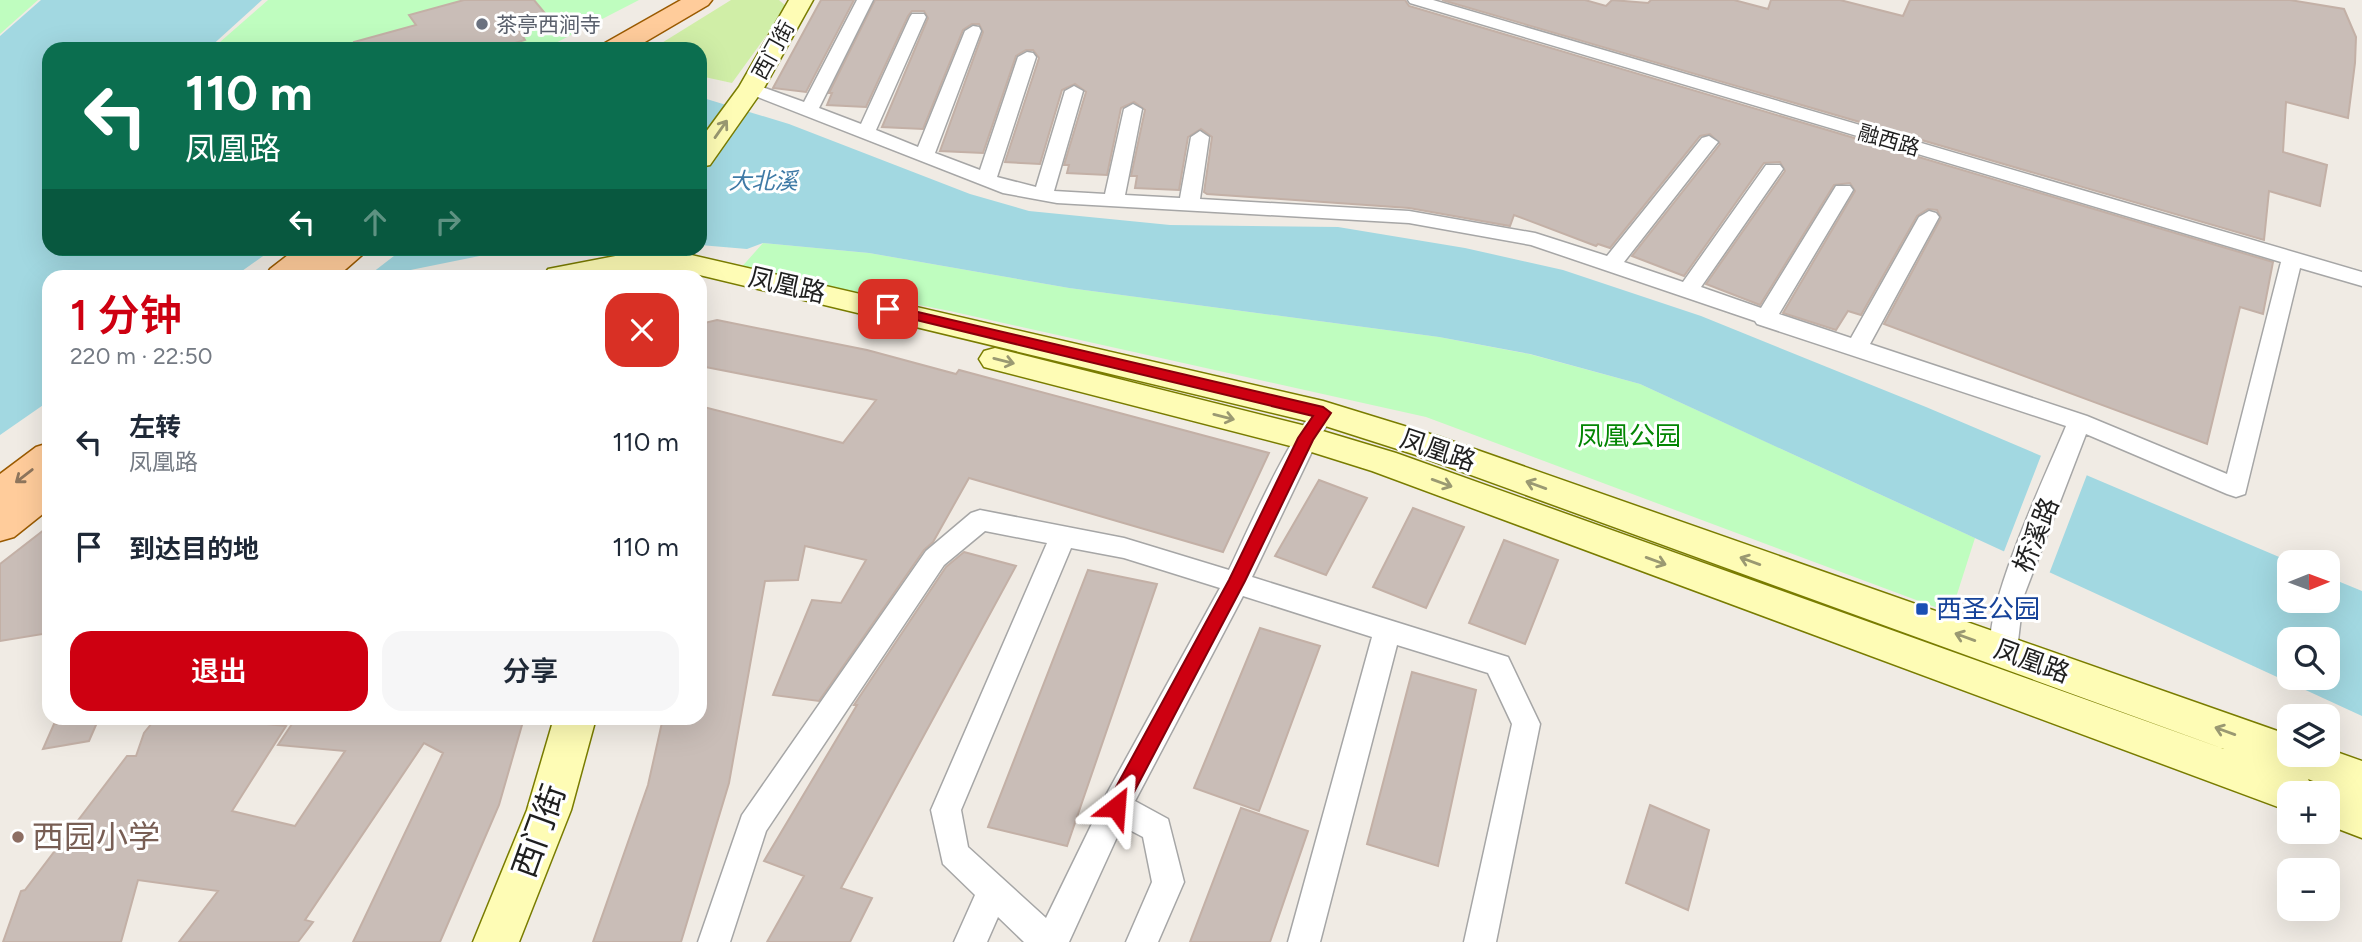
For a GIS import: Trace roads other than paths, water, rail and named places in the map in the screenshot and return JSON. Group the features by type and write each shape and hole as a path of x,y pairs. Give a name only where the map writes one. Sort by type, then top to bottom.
{"main road":[{"path":"598,42 671,0"},
{"path":"626,42 699,0"},
{"path":"290,270 308,256"},
{"path":"326,270 344,256"},
{"path":"0,495 42,462"},
{"path":"0,526 42,493"}],"street":[{"name":"西门街","path":"707,149 747,93 801,0"},
{"path":"809,111 865,0"},
{"name":"融西路","path":"1416,0 2362,279"},
{"path":"866,133 918,17"},
{"path":"924,156 973,31"},
{"path":"986,180 1027,57"},
{"path":"1043,195 1074,92"},
{"path":"747,93 809,111 1010,189 1043,195 1114,200 1409,217 1535,239 2078,427 2236,488 2292,259"},
{"path":"1114,200 1133,109"},
{"path":"1189,204 1200,137"},
{"path":"1611,265 1709,142"},
{"path":"1687,292 1773,169"},
{"path":"1765,319 1843,190"},
{"path":"1856,349 1929,217"},
{"name":"凤凰路","path":"585,270 633,259 687,263 1315,425 1384,462 2277,787"},
{"name":"凤凰路","path":"707,288 1441,451 2277,749"},
{"path":"1063,536 946,810 954,854 1050,942 1116,807 1237,581 1315,425"},
{"name":"桥溪路","path":"2003,650 2010,598 2078,427"},
{"path":"714,942 753,825 935,558 980,520 1124,548 1237,581 1498,665 1526,724 1480,942"},
{"path":"1304,942 1387,631"},
{"name":"西门街","path":"496,942 550,810 573,725"},
{"name":"凤凰路","path":"2326,767 2362,780"},
{"path":"1116,807 1157,829 1168,882 1142,942"},
{"path":"2340,810 2362,818"},
{"path":"970,942 993,891"}],"water":[{"path":"41,0 262,0 216,42 42,42 42,256 480,256 411,270 42,270 42,406 0,435 0,36"},
{"name":"大北溪","path":"707,99 789,124 970,194 1029,211 1170,225 1338,227 1465,248 1563,270 1701,316 1926,407 2277,556 2277,613 2340,613 2340,582 2362,591 2362,716 2305,690 2340,690 2340,627 2277,627 2277,677 1640,384 1530,354 1439,337 1069,288 869,253 763,243 747,249 707,246"}],"place":[{"name":"茶亭西涧寺","path":"482,24"},
{"name":"西圣公园","path":"1922,609"},
{"name":"西园小学","path":"18,837"}],"park label":[{"name":"凤凰公园","path":"1629,436"}]}
